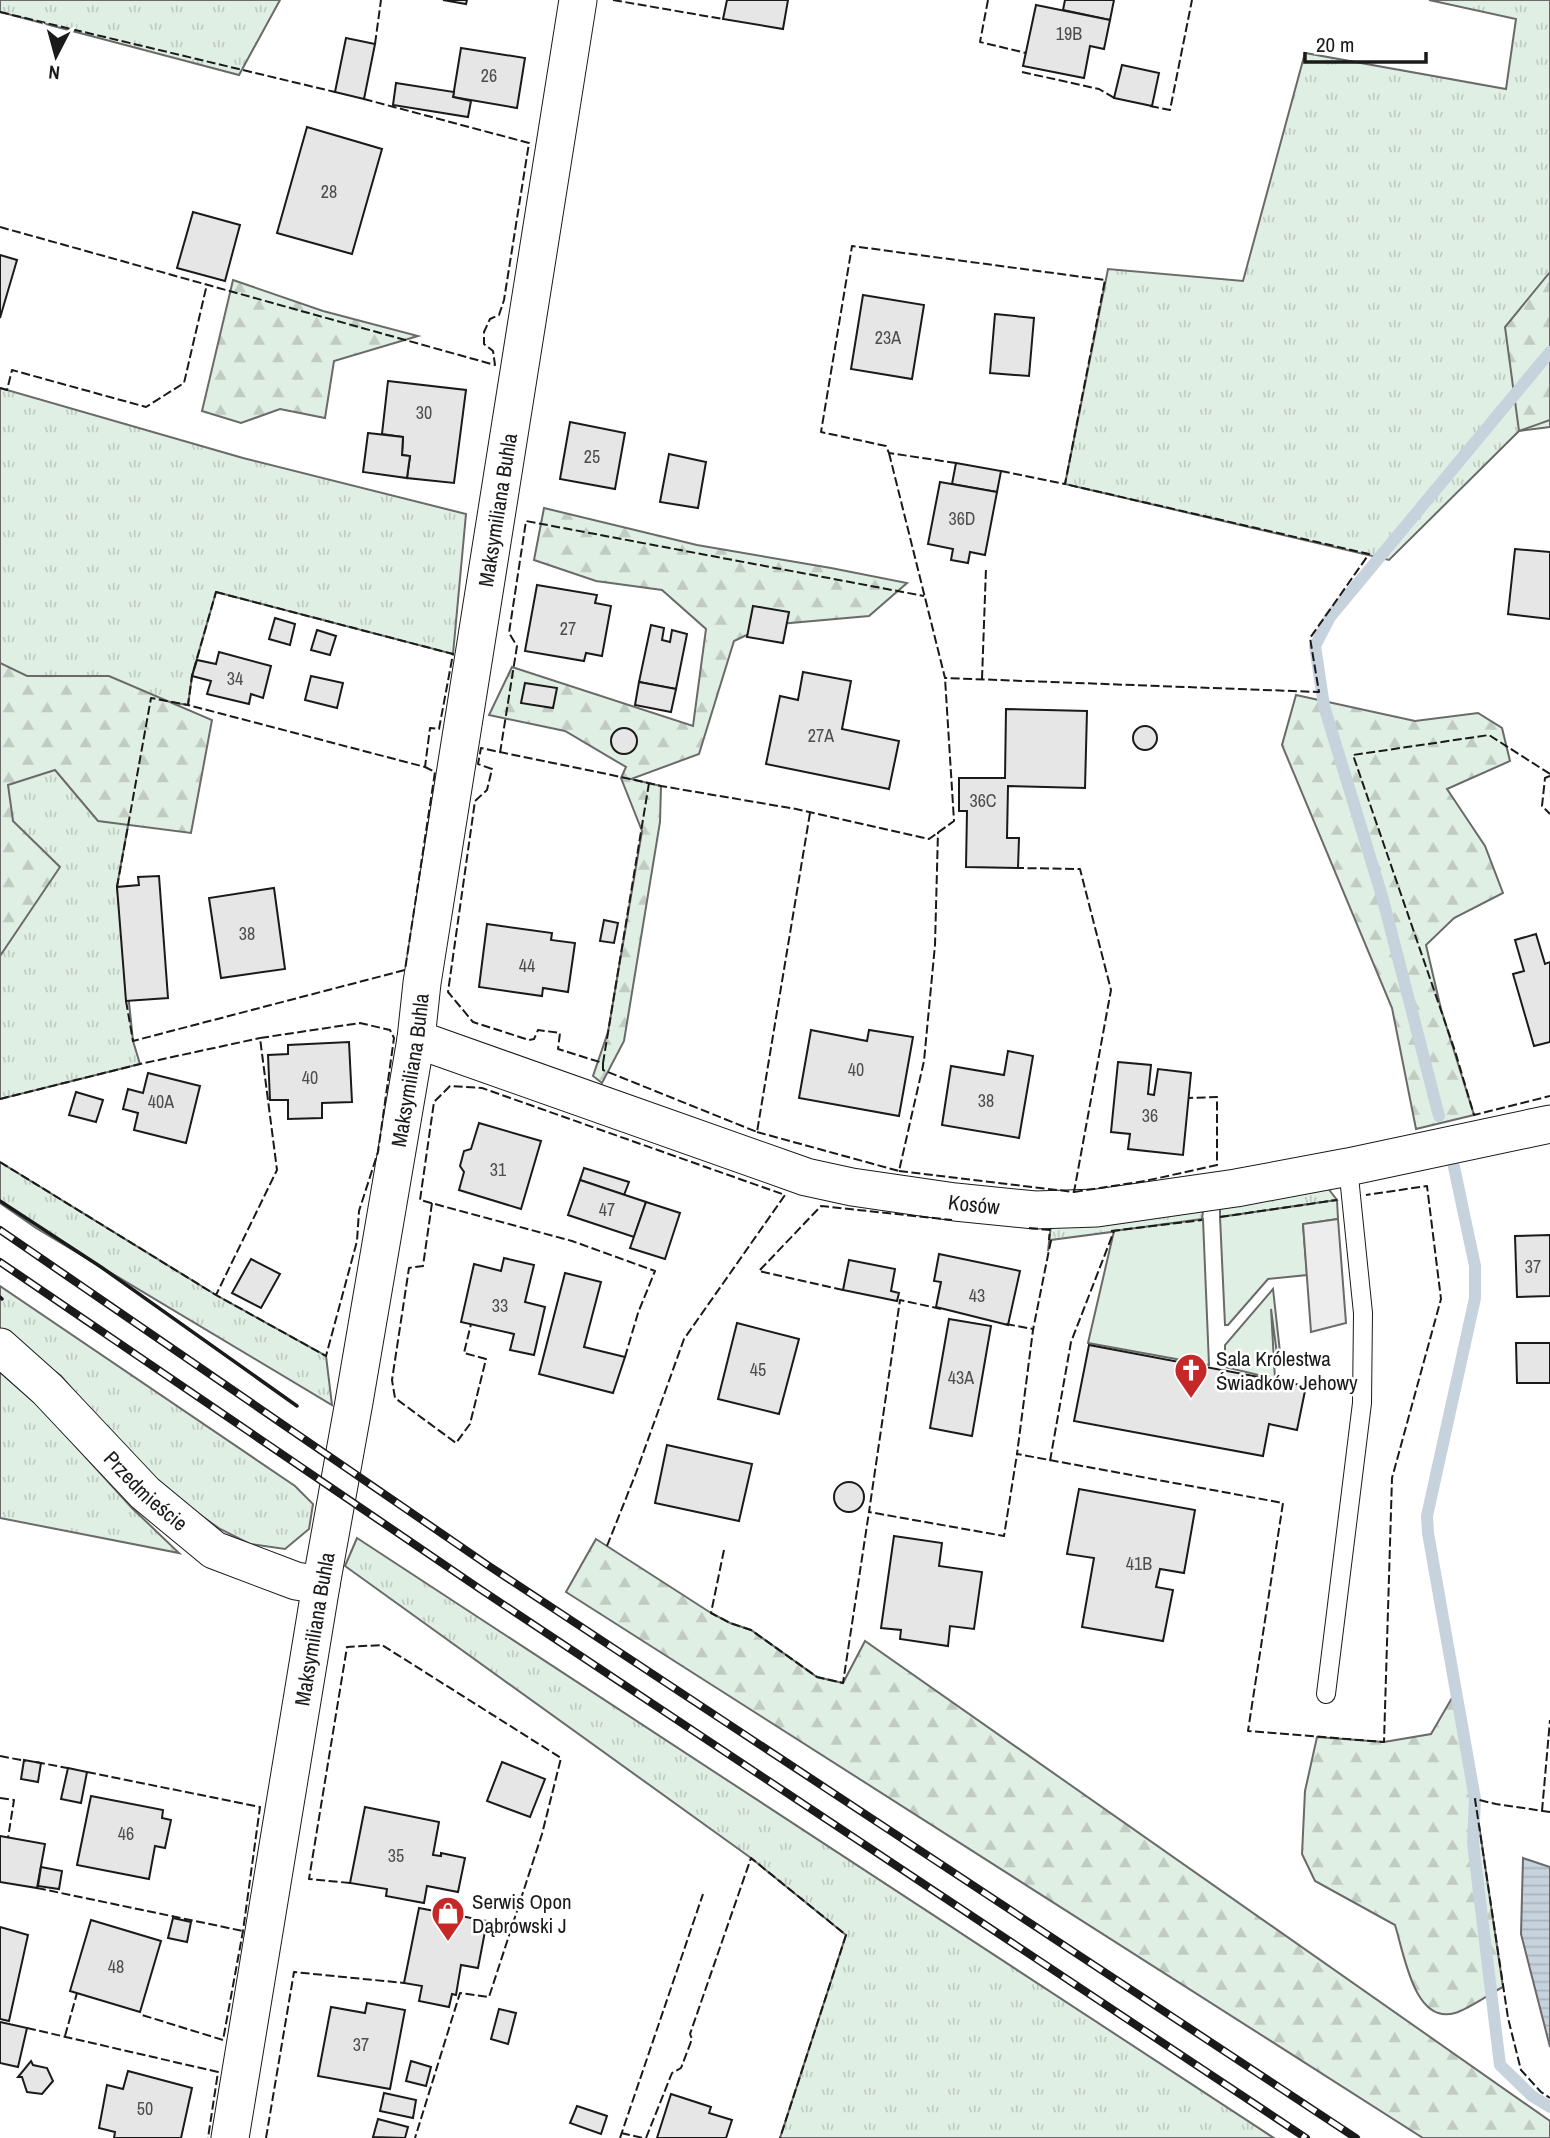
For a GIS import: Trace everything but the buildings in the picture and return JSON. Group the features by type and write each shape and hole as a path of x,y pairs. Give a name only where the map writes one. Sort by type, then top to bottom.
{"street":[{"name":"Maksymiliana Buhla","path":"230,2138 321,1585 416,1039 578,0"},
{"name":"Kosów","path":"416,1039 806,1177 852,1187 955,1202 1035,1210 1097,1208 1212,1192 1348,1167 1550,1124"},
{"name":"Przedmieście","path":"0,1348 47,1389 145,1493 214,1550 296,1581 321,1585"}],"lane":[{"path":"1326,1694 1362,1403 1363,1313 1348,1167"}],"green space":[{"path":"0,0 280,0 239,75 0,12"},
{"path":"1429,0 1550,0 1550,427 1519,431 1389,560 1065,484 1108,269 1243,281 1305,53 1506,89 1516,19"},
{"path":"1550,272 1550,420 1519,431 1505,327"},
{"path":"233,280 323,311 418,336 334,361 325,418 280,409 241,423 202,411"},
{"path":"0,388 243,458 466,514 453,654 216,592 192,676 188,705 151,699 117,886 133,1041 140,1064 0,1099"},
{"path":"544,508 697,545 907,583 869,616 768,625 734,641 699,754 631,779 661,786 660,822 624,1041 602,1083 593,1076 608,1032 642,831 621,778 626,767 565,731 489,715 512,667 693,726 706,629 662,590 596,581 534,560"},
{"path":"0,663 27,676 109,676 212,720 191,833 98,821 55,770 8,785 13,821 60,867 0,956"},
{"path":"1296,695 1415,721 1478,713 1502,728 1510,761 1447,789 1485,846 1503,893 1454,918 1426,945 1441,1009 1474,1115 1416,1129 1392,1008 1282,745"},
{"path":"0,1162 216,1295 326,1356 332,1405 36,1228 0,1203"},
{"path":"1327,1187 1337,1200 1220,1217 1220,1206"},
{"path":"1337,1200 1338,1219 1303,1224 1307,1275 1268,1279 1228,1325 1225,1325 1220,1217"},
{"path":"1203,1210 1202,1220 1051,1240 1048,1251 1051,1225"},
{"path":"1203,1219 1209,1365 1088,1343 1114,1231"},
{"path":"0,1286 295,1486 313,1504 309,1529 285,1549 250,1544 220,1529 151,1480 61,1376 0,1331"},
{"path":"1273,1289 1281,1361 1278,1362 1271,1309 1275,1379 1225,1367 1225,1345"},
{"path":"0,1372 40,1407 132,1508 179,1553 0,1518"},
{"path":"357,1538 1274,2138 780,2138 846,1935 751,1858 345,1566"},
{"path":"596,1539 711,1613 751,1630 817,1677 843,1683 865,1641 1550,2121 1550,2138 1423,2138 566,1592"},
{"path":"1456,1691 1473,1784 1503,1987 1461,2011 1441,2014 1420,1998 1407,1968 1395,1925 1315,1881 1302,1854 1305,1791 1317,1737 1384,1742 1431,1734"}],"shaded area":[{"path":"1338,1219 1346,1323 1311,1332 1303,1224"},
{"path":"1523,1858 1550,1867 1550,2047 1521,1934"}],"waterway":[{"path":"1439,1116 1382,896 1324,706 1315,646 1330,617 1550,352"},
{"path":"1454,1167 1475,1266 1475,1298 1427,1516 1428,1533 1475,1799 1473,1843 1500,2065 1532,2096 1550,2107"}],"railway":[{"path":"0,1230 489,1566 1356,2138"},
{"path":"0,1262 480,1589 1306,2138"}],"fence":[{"path":"375,44 381,0"},
{"path":"613,0 723,19"},
{"path":"988,0 980,42 1026,53"},
{"path":"1150,106 1170,110 1192,0"},
{"path":"0,12 335,92"},
{"path":"1022,72 1099,89 1116,99"},
{"path":"0,227 495,365 493,351 484,344 484,332 490,319 499,315 504,300 529,143 364,99"},
{"path":"956,463 889,453 886,446 821,432 852,246 1105,280 1065,484 1001,471"},
{"path":"0,388 7,390 12,370 146,407 184,383 207,284"},
{"path":"889,453 945,678 1319,692 1310,638 1369,554 1065,484"},
{"path":"500,753 517,646 509,633 526,521 924,596"},
{"path":"982,679 986,568"},
{"path":"216,592 453,654 439,729 430,728 425,767 188,705 192,676 216,592"},
{"path":"649,783 603,1063 558,1049 560,1033 538,1030 534,1039 529,1040 473,1022 448,992 475,801 487,790 492,769 478,764 481,748 616,776 638,781 661,786 796,809 929,839 954,821 945,678"},
{"path":"117,887 151,698 188,705"},
{"path":"1550,774 1489,735 1353,755 1455,1051 1474,1115 1550,1096"},
{"path":"126,1001 133,1041 405,970 435,772 425,767"},
{"path":"1550,776 1545,778 1542,806 1550,814"},
{"path":"603,1063 603,1070 757,1132 810,813"},
{"path":"757,1132 899,1171 924,1061 935,945 938,832"},
{"path":"899,1171 1074,1192 1111,990 1080,869 1018,868"},
{"path":"0,1162 216,1295 326,1356 357,1241 359,1211 378,1152 394,1038 390,1030 360,1023 260,1038 277,1170 216,1295"},
{"path":"0,1099 260,1038"},
{"path":"607,1546 684,1339 785,1195 482,1088 450,1086 434,1102 420,1200 572,1241 655,1271 638,1313 625,1357"},
{"path":"1074,1192 1145,1181 1217,1165 1217,1097 1189,1098"},
{"path":"1051,1240 1033,1330 1017,1454 1283,1503 1248,1731 1384,1742 1392,1478 1441,1299 1427,1186 1366,1195"},
{"path":"1220,1217 1337,1200"},
{"path":"432,1203 423,1266 409,1268 392,1380 395,1398 456,1443 470,1424 486,1359 464,1353 471,1324"},
{"path":"843,1290 759,1271 821,1206 952,1220"},
{"path":"1111,1231 1202,1220"},
{"path":"1029,1228 1050,1230 1049,1240"},
{"path":"1050,1461 1071,1342 1114,1231"},
{"path":"941,1309 900,1300 869,1512 1004,1536 1017,1454"},
{"path":"1006,1324 1033,1329"},
{"path":"724,1550 711,1613 751,1630 817,1677 843,1683 869,1512"},
{"path":"350,1883 309,1879 347,1647 382,1645 561,1758 542,1834 489,1997 460,1993 415,2138"},
{"path":"1542,1811 1550,1720"},
{"path":"0,1756 26,1761"},
{"path":"36,1762 67,1768"},
{"path":"87,1772 260,1807 243,1931 223,2040 142,2015"},
{"path":"0,1798 14,1800 8,1838"},
{"path":"1550,1812 1475,1799 1508,2018 1521,2070 1550,2098"},
{"path":"646,2138 672,2073 681,2068 692,2039 690,2034 751,1858 846,1935 780,2138"},
{"path":"37,1888 243,1931"},
{"path":"620,2138 703,1894"},
{"path":"266,2138 294,1972 404,1983"},
{"path":"65,2036 77,1993"},
{"path":"27,2028 218,2072 208,2138"},
{"path":"621,2133 643,2138"}],"wall":[{"path":"0,1201 101,1267 297,1406"}],"place":[{"name":"Sala Królestwa Świadków Jehowy","path":"1191,1400"},
{"name":"Serwis Opon Dąbrowski J","path":"448,1943"}]}
